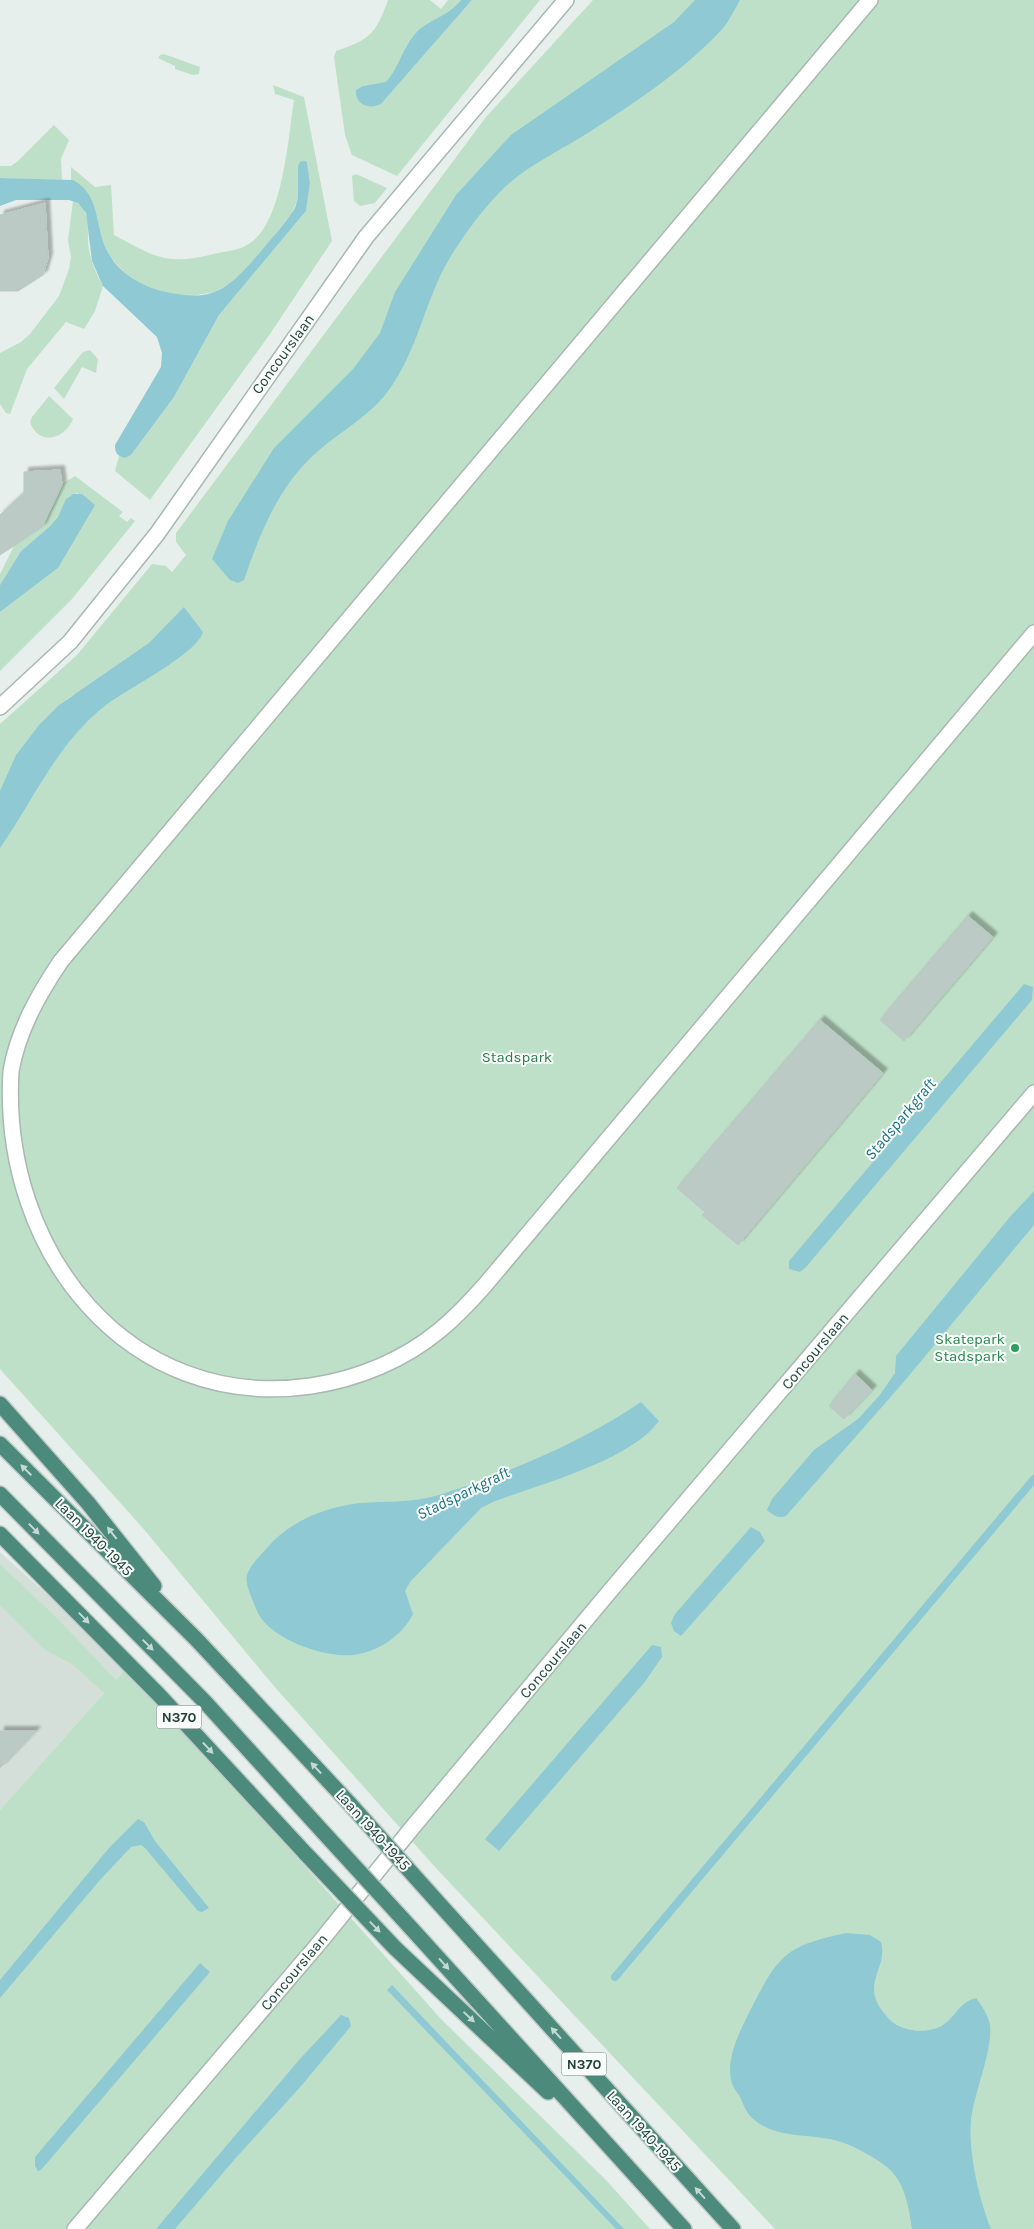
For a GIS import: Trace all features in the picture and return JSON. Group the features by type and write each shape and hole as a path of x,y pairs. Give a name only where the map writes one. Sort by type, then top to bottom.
{"highway":[{"name":"N370","path":"0,1404 88,1503 197,1640"},
{"name":"Laan 1940-1945","path":"0,1444 197,1640 349,1803 733,2229"},
{"name":"N370","path":"0,1494 204,1702 684,2229"},
{"name":"N370","path":"0,1534 159,1695 395,1948 629,2169"},
{"name":"N370","path":"0,1547 50,1583"}],"street":[{"name":"Concourslaan","path":"0,707 70,642 145,549 366,237 566,0"},
{"path":"870,0 61,961 44,986 19,1040 12,1069 6,1129 9,1158 21,1210 36,1244 51,1270 89,1315 134,1349 169,1367 199,1378 230,1385 294,1388 325,1384 386,1364 414,1349 446,1325 484,1285 1034,633"},
{"name":"Concourslaan","path":"75,2229 320,1942 424,1814 604,1599 1034,1093"}],"shaded area":[{"path":"0,1552 127,1667 0,1810"}],"green space":[{"path":"388,0 430,0 441,9 448,0 461,0 451,11 414,35 386,83 363,86 381,104 472,0 540,0 397,176 352,155 345,135 334,57 336,51 364,39 370,34 384,12"},
{"name":"Stadspark","path":"593,0 1034,0 1034,2229 775,2229 435,1867 273,1685 142,1527 0,1369 0,724 77,655 152,564 166,566 172,572 186,555 176,542 176,533 486,117","holes":["74,694 16,755 35,730 65,700"]},
{"path":"164,54 200,67 199,74 193,75 175,69 175,66 158,58"},
{"path":"273,85 304,97 332,241 270,334 150,500 115,471 119,456 125,458 131,455 174,397 219,315 306,211 310,183 307,162 299,188 298,199 291,215 238,279 215,292 184,297 140,284 125,273 110,257 103,244 96,217 73,180 71,180 71,167 95,187 111,185 114,235 141,249 163,258 186,259 244,247 259,235 269,220 282,180 286,158 294,100 275,94"},
{"path":"54,125 69,140 61,159 62,180 0,178 0,166 11,166 18,161"},
{"path":"356,174 387,188 375,203 360,206 354,201 352,176"},
{"path":"73,201 84,209 90,254 94,268 103,286 95,311 84,329 66,322 27,369 10,414 6,413 0,404 0,353 21,342 30,334 59,296 69,269 71,257 68,240"},
{"path":"90,350 98,359 96,373 82,367 64,399 54,388 83,352"},
{"path":"49,396 73,419 69,426 58,435 45,437 39,435 34,430 30,422"},
{"path":"75,476 123,512 119,516 127,522 131,518 135,521 72,599 0,671 0,612 58,568 78,493 69,496 58,517 21,551 0,585 0,574 14,546 43,526 62,484"},
{"path":"0,1564 57,1618 116,1680 127,1667 441,2019 606,2180 650,2229 0,2229 0,1810 104,1693 72,1664 45,1650 0,1605"}],"water":[{"path":"461,0 472,0 381,104 368,106 361,103 356,95 356,90 363,86 386,82 414,35 425,25 456,6"},
{"path":"695,0 740,0 724,27 695,56 645,95 611,118 526,170 505,187 486,207 458,245 443,271 411,349 391,387 375,406 317,452 292,479 272,511 244,580 238,583 230,580 212,559 228,521 274,448 353,369 380,333 395,292 456,195 511,135 674,22"},
{"path":"300,162 307,162 310,183 306,211 219,315 174,397 131,455 125,458 118,455 115,445 161,367 162,353 157,337 103,286 92,261 86,213 78,203 69,200 16,200 0,206 0,178 73,180 83,187 89,195 105,246 110,256 126,274 154,289 180,295 195,295 208,294 230,283 284,224 295,208 298,198 298,166"},
{"path":"73,494 82,494 95,505 58,568 0,612 0,585 21,551 49,527 58,517 66,499"},
{"path":"184,607 203,632 198,641 175,661 116,698 89,720 60,754 0,848 0,791 16,755 39,725 59,705 149,643"},
{"path":"1024,984 1033,987 1032,1000 806,1267 800,1272 789,1269 789,1261"},
{"path":"1034,1191 1034,1225 902,1384 786,1516 778,1517 767,1510 772,1499 814,1450 858,1419 879,1396 895,1373 896,1356 1009,1218"},
{"name":"Stadsparkgraft","path":"641,1402 659,1421 645,1435 627,1448 583,1470 481,1508 410,1582 405,1591 413,1614 396,1636 380,1647 353,1655 329,1654 316,1651 278,1634 258,1614 247,1584 248,1571 276,1538 297,1523 321,1512 347,1505 429,1498 491,1477 569,1444"},
{"path":"751,1527 760,1532 765,1541 681,1636 674,1631 671,1623 675,1614"},
{"path":"652,1645 661,1647 662,1657 644,1683 499,1851 485,1839"},
{"path":"138,1819 144,1822 155,1841 209,1908 202,1912 198,1911 145,1848 141,1845 131,1847 100,1880 0,1998 0,1980 109,1848"},
{"path":"846,1933 870,1935 881,1942 882,1955 874,1994 877,2003 890,2020 903,2028 918,2031 934,2029 947,2022 967,2002 976,1998 983,2007 990,2025 989,2047 971,2120 971,2146 975,2175 982,2204 991,2229 912,2229 908,2204 902,2187 887,2167 865,2153 841,2142 783,2133 761,2125 749,2115 732,2084 730,2071 736,2041 762,1987 779,1962 788,1954 811,1942"},
{"path":"200,1963 210,1972 41,2170 38,2171 35,2166 35,2157"},
{"path":"392,1985 624,2229 616,2229 387,1990"},
{"path":"341,2015 349,2018 351,2026 302,2085 175,2229 156,2229 299,2060"}],"building":[{"path":"45,203 48,258 43,275 18,291 0,291 0,215"},
{"path":"60,470 62,485 42,527 0,555 0,515 24,493 24,472"},
{"path":"968,916 993,937 904,1041 880,1020"},
{"path":"820,1020 883,1073 738,1245 702,1215 705,1212 677,1188"},
{"path":"855,1374 872,1390 844,1419 829,1406"},
{"path":"0,1731 36,1731 0,1768"}],"waterway":[{"path":"615,1977 1034,1479"}],"place":[{"name":"Skatepark Stadspark","path":"1015,1348"}]}
